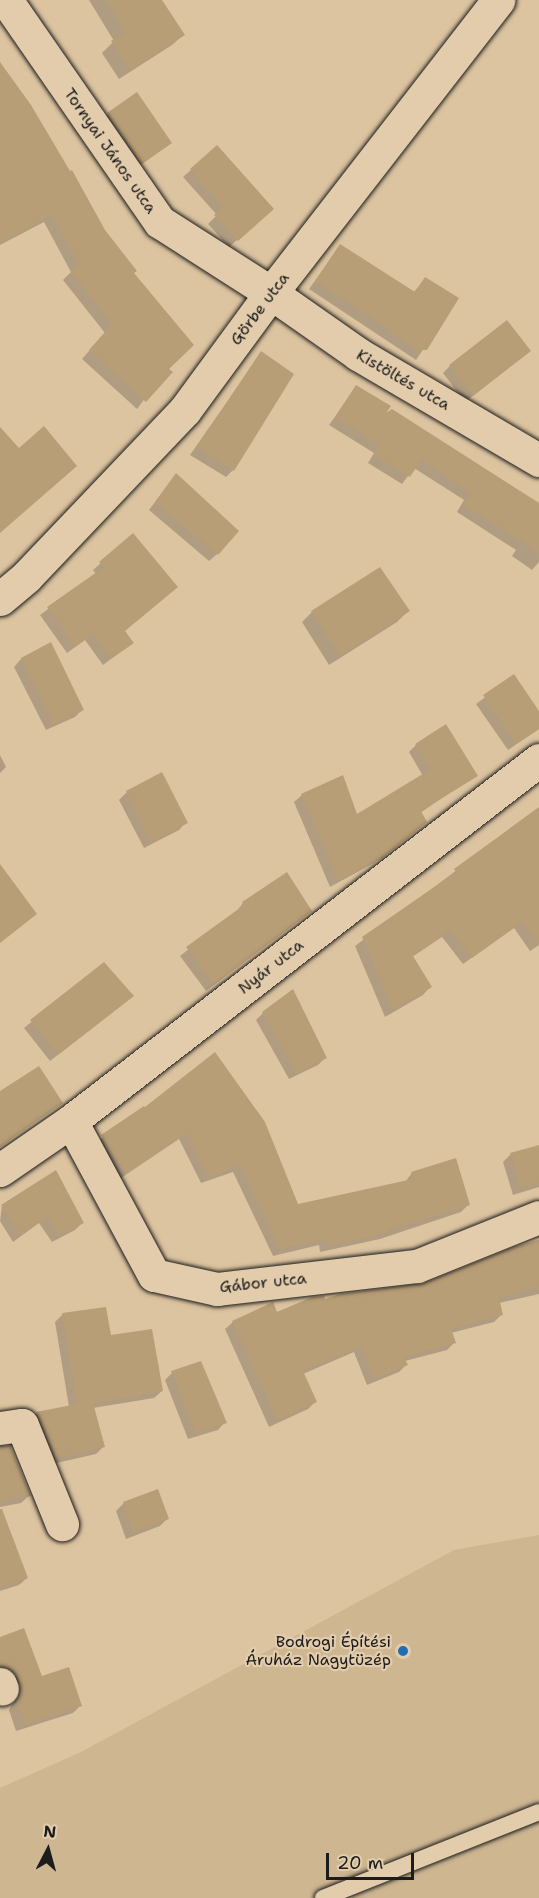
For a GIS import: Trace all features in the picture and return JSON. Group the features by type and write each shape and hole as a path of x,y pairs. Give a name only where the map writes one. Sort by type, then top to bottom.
{"street":[{"name":"Tornyai János utca","path":"6,0 160,222 272,293"},
{"name":"Görbe utca","path":"0,599 27,576 185,410 272,293 498,0"},
{"name":"Kistöltés utca","path":"272,293 358,354 539,460"},
{"name":"Nyár utca","path":"0,1170 71,1121 539,760"},
{"name":"Gábor utca","path":"71,1121 154,1275 216,1289 417,1266 539,1217"},
{"path":"0,1428 22,1425 62,1524"}],"lane":[{"path":"324,1898 539,1812"}],"shaded area":[{"name":"Bodrogi Építési Áruház Nagytüzép","path":"539,1535 539,1898 0,1898 0,1788 81,1752 454,1550"}],"building":[{"path":"105,0 162,0 185,35 130,70 111,41 126,32"},
{"path":"0,62 31,105 70,171 72,170 105,230 137,271 134,273 194,345 169,369 173,372 146,402 89,350 112,324 70,271 79,264 52,215 0,243"},
{"path":"137,92 172,143 142,164 107,113"},
{"path":"217,145 274,209 238,241 214,215 223,207 190,169"},
{"path":"340,244 415,292 425,277 459,298 427,350 417,350 390,332 391,330 315,281"},
{"path":"507,320 531,351 473,396 449,365"},
{"path":"261,351 294,374 234,471 197,447"},
{"path":"356,385 391,406 386,413 392,409 539,503 539,553 463,504 471,493 421,460 410,477 374,455 380,445 335,417"},
{"path":"44,426 77,466 0,533 0,427 19,448"},
{"path":"176,473 239,531 218,555 155,502"},
{"path":"133,533 178,587 125,631 134,643 111,659 93,634 75,647 47,607 104,567 99,562"},
{"path":"380,567 410,611 340,656 311,611"},
{"path":"51,642 84,710 54,724 21,658"},
{"path":"514,674 539,711 539,729 516,744 483,695"},
{"path":"446,724 478,776 421,811 427,822 382,858 338,881 301,794 343,775 357,814 431,769 415,744"},
{"path":"162,772 188,823 151,842 126,791"},
{"path":"539,807 539,945 522,922 472,958 450,930 413,956 432,987 393,1010 362,937 456,872 454,869"},
{"path":"0,864 37,914 0,943"},
{"path":"287,872 312,911 214,985 186,947 244,905 242,902"},
{"path":"104,962 134,996 58,1055 30,1020"},
{"path":"293,989 327,1058 297,1073 262,1012"},
{"path":"215,1052 265,1122 298,1204 413,1179 411,1172 456,1158 470,1205 388,1230 389,1232 328,1246 326,1239 280,1249 240,1165 208,1177 186,1133 126,1174 101,1135 145,1107"},
{"path":"39,1066 63,1103 0,1146 0,1091"},
{"path":"539,1145 539,1183 520,1188 510,1153"},
{"path":"56,1170 84,1223 60,1235 47,1217 21,1235 1,1205"},
{"path":"539,1240 539,1287 499,1298 503,1315 451,1328 456,1343 404,1357 408,1365 374,1379 361,1346 303,1371 317,1402 277,1420 232,1321 273,1302 277,1312 312,1297 324,1296 325,1299 340,1294 424,1283 514,1247"},
{"path":"106,1307 111,1335 152,1329 163,1391 93,1403 105,1447 56,1458 36,1412 77,1404 62,1313"},
{"path":"201,1361 227,1423 196,1433 171,1371"},
{"path":"0,1446 10,1446 31,1496 0,1502"},
{"path":"158,1489 169,1519 133,1532 123,1502"},
{"path":"0,1509 2,1509 28,1578 0,1587"},
{"path":"24,1628 42,1676 69,1667 82,1706 24,1725 16,1702 21,1691 17,1677 11,1669 0,1666 0,1637"}],"place":[{"name":"Bodrogi Építési Áruház Nagytüzép","path":"403,1651"}]}
